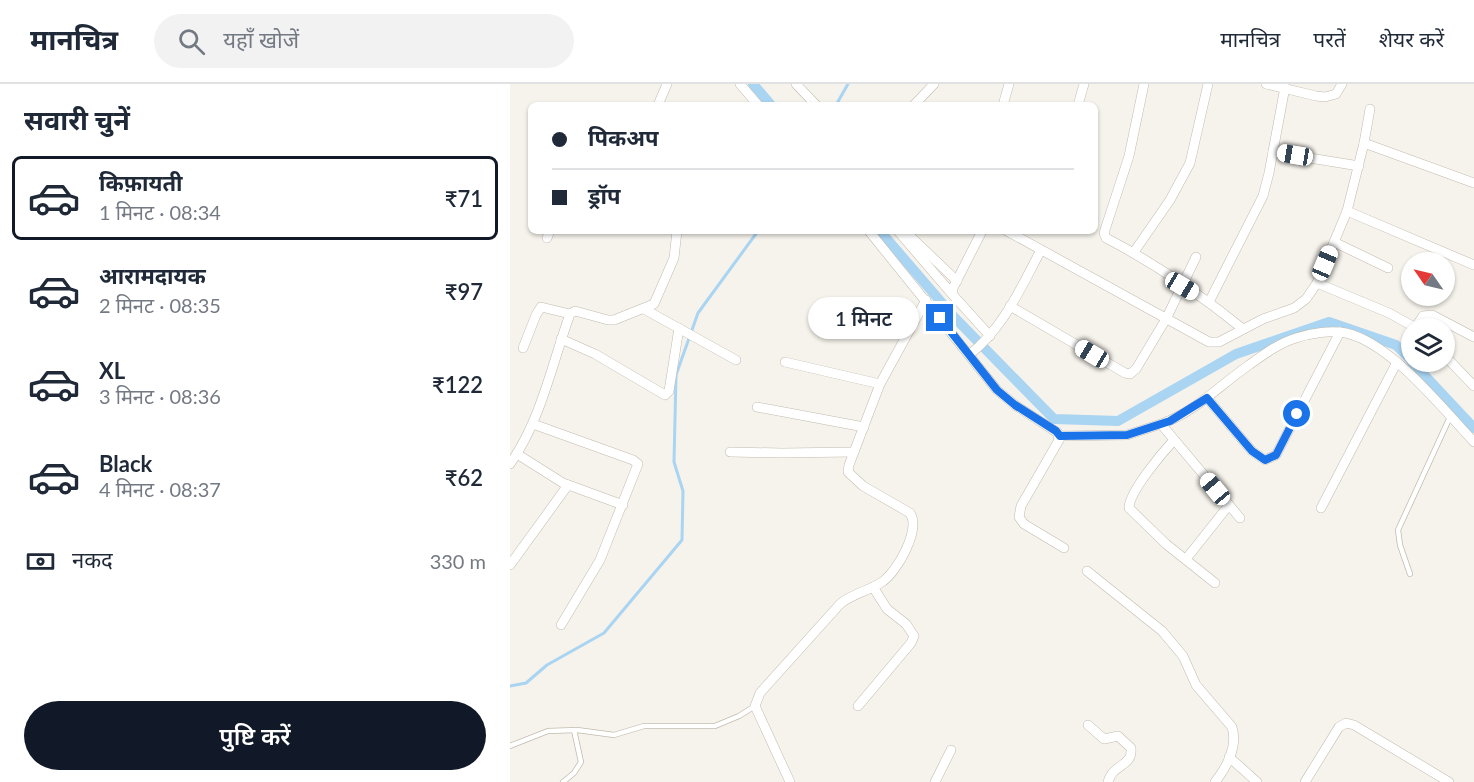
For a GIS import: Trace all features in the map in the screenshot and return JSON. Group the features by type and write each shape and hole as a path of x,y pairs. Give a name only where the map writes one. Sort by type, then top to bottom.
{"street":[{"path":"659,102 667,84"},
{"path":"740,84 755,102"},
{"path":"796,84 813,102"},
{"path":"917,102 934,84"},
{"path":"1003,102 1009,84"},
{"path":"1079,102 1084,84"},
{"path":"1144,84 1130,156 1104,233 1106,238 1134,252 1209,302 1243,329"},
{"path":"1134,252 1170,200 1190,163 1208,84"},
{"path":"1266,84 1325,97 1336,94 1342,84"},
{"path":"1209,302 1257,210 1266,184 1285,87"},
{"path":"1012,234 1214,343 1263,319 1301,304 1317,283 1347,212 1370,109"},
{"path":"1364,143 1474,183"},
{"path":"1273,152 1359,166"},
{"path":"1347,212 1474,265"},
{"path":"510,464 533,424 570,314 575,311 614,320 654,304 669,274 674,258 677,234"},
{"path":"872,234 972,352 997,390 1060,436"},
{"path":"901,234 988,338"},
{"path":"910,234 957,281"},
{"path":"952,294 980,234"},
{"path":"1334,242 1388,268"},
{"path":"972,352 988,338 1010,306 1041,250"},
{"path":"1010,306 1130,374 1136,369 1166,319 1196,257"},
{"path":"1317,283 1401,320"},
{"path":"790,782 755,706 760,693 840,604 854,594 882,583 891,574 909,544 914,520 907,510 862,486 850,476 849,465 880,384 926,300"},
{"path":"524,348 536,315 542,307 570,314"},
{"path":"644,309 736,360"},
{"path":"1423,318 1432,315 1438,318"},
{"path":"1455,327 1474,337"},
{"path":"561,339 595,354 665,395 669,391 682,329"},
{"path":"1060,436 1127,435 1170,421 1207,398 1248,366 1286,342 1305,335 1340,332 1354,335 1377,347 1397,362 1474,442"},
{"path":"1207,398 1252,451 1265,460 1271,459 1276,455 1340,332"},
{"path":"785,362 880,384"},
{"path":"1321,508 1397,362"},
{"path":"1455,366 1474,386"},
{"path":"758,408 864,427"},
{"path":"533,424 636,462 639,467 596,568 561,625"},
{"path":"1161,424 1240,518"},
{"path":"1060,436 1053,454 1021,506 1019,517 1023,524 1064,548"},
{"path":"1174,440 1155,461 1130,500 1129,508 1166,544 1215,583"},
{"path":"730,452 854,452"},
{"path":"517,454 568,485 623,505"},
{"path":"510,565 568,485"},
{"path":"1186,559 1229,505"},
{"path":"1087,571 1162,631 1183,656 1196,685 1232,727 1234,743 1230,757 1215,782"},
{"path":"858,706 911,644 914,636 910,628 887,609 873,587"},
{"path":"1305,782 1339,728 1346,723 1354,725 1449,782"},
{"path":"1088,725 1104,739 1118,736 1131,747 1132,752 1128,760 1114,769 1108,782"},
{"path":"935,782 951,750"},
{"path":"1230,757 1257,782"}],"lane":[{"path":"1410,574 1400,545 1398,530 1450,417"},
{"path":"510,746 548,731 574,730 614,735 644,726 715,726 755,706"},
{"path":"563,782 574,773 581,762 574,730"}],"waterway":[{"path":"753,84 768,102"},
{"path":"838,102 848,84"},
{"path":"510,686 526,683 547,665 604,633 682,540 683,491 674,462 676,375 698,313 756,234"},
{"path":"883,234 954,317 1054,419 1118,421 1236,354 1329,322 1396,345 1401,350"},
{"path":"1421,372 1474,428"}],"route":[{"path":"940,318 997,390 1060,436 1127,435 1170,421 1207,398 1252,451 1265,460 1276,455 1297,414"}]}
